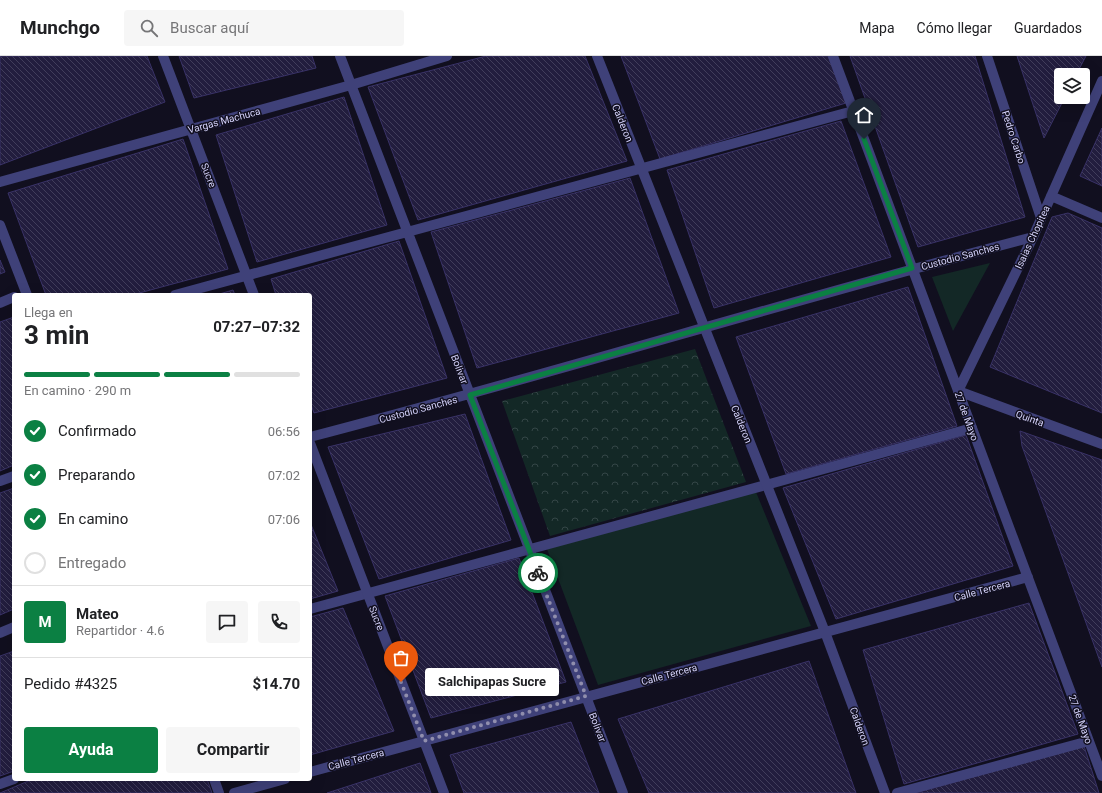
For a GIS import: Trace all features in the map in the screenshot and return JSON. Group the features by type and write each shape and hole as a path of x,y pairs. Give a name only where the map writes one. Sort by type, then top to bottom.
{"street":[{"name":"Sucre","path":"163,56 253,293"},
{"name":"Bolivar","path":"340,56 623,793"},
{"name":"Vargas Machuca","path":"0,182 351,85 447,56"},
{"name":"Calderon","path":"597,56 825,632 885,793"},
{"name":"27 de Mayo","path":"833,56 1102,776"},
{"name":"Pedro Carbo","path":"987,56 1041,218"},
{"name":"Isaias Chopitea","path":"958,391 1033,237 1102,81"},
{"path":"183,293 853,111"},
{"path":"1052,196 1102,218"},
{"path":"0,225 24,293"},
{"name":"Custodio Sanches","path":"312,437 470,395 704,329 912,268 1033,237"},
{"path":"0,303 12,298"},
{"name":"Quinta","path":"958,391 1102,444"},
{"path":"312,608 766,486 972,428"},
{"name":"Sucre","path":"312,448 444,793"},
{"path":"0,481 12,477"},
{"name":"Calle Tercera","path":"312,771 1028,577"},
{"path":"0,633 12,629"},
{"path":"897,793 1089,741"},
{"path":"0,784 12,780"},
{"path":"215,781 219,793"},
{"path":"234,793 278,781"}],"green space":[{"path":"990,263 953,331 932,277"},
{"path":"695,349 746,482 550,536 502,401"},
{"path":"756,492 811,626 598,685 547,549"}],"building":[{"path":"0,56 147,56 165,102 0,165"},
{"path":"179,56 312,56 316,68 194,98"},
{"path":"486,56 585,56 627,161 418,220 368,87"},
{"path":"621,56 828,56 846,103 660,159"},
{"path":"850,56 975,56 1025,217 918,247"},
{"path":"1017,56 1086,56 1080,68 1054,68 1054,104 1061,104 1044,138"},
{"path":"344,97 387,225 257,262 216,135"},
{"path":"841,121 891,257 714,308 667,170"},
{"path":"1102,128 1102,186 1080,176"},
{"path":"183,139 228,269 139,293 45,293 8,193"},
{"path":"630,178 679,313 477,368 431,232"},
{"path":"1068,213 1102,228 1102,413 990,367 1052,217"},
{"path":"399,241 447,378 314,413 312,408 312,293 275,293 271,279"},
{"path":"0,260 5,272 0,274"},
{"path":"908,287 957,426 786,474 736,337"},
{"path":"233,290 234,293 223,293"},
{"path":"12,318 12,466 0,471 0,322"},
{"path":"465,414 511,540 379,579 328,447"},
{"path":"1020,431 1102,460 1102,667 1022,446"},
{"path":"966,435 1013,566 836,619 783,488"},
{"path":"12,489 12,610 0,615 0,493"},
{"path":"312,527 338,591 312,598"},
{"path":"519,558 566,682 431,718 385,596"},
{"path":"1029,603 1078,734 904,784 863,650"},
{"path":"343,608 394,731 312,754 312,616"},
{"path":"12,652 12,772 0,776 0,656"},
{"path":"809,661 856,793 649,793 618,719"},
{"path":"571,722 599,793 464,793 450,755"},
{"path":"1084,746 1099,793 915,793"},
{"path":"420,763 431,793 327,793"},
{"path":"28,781 208,781 212,793 0,793"}],"way so far":[{"path":"401,682 424,741 586,696 538,573"}],"place":[{"name":"Salchipapas Sucre","path":"401,682"}],"route":[{"path":"538,573 470,395 912,268 864,139"}]}
